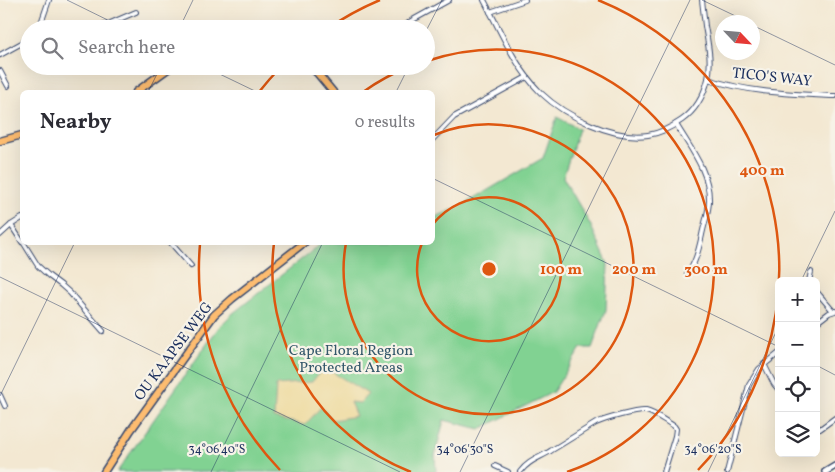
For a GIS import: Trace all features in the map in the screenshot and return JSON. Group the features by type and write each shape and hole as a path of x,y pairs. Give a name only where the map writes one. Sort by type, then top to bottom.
{"main road":[{"path":"139,90 160,75"},
{"path":"319,75 331,90"},
{"path":"0,141 20,136"},
{"name":"OU KAAPSE WEG","path":"104,472 131,430 214,316 301,245"}],"street":[{"path":"42,20 49,0"},
{"path":"414,20 449,0"},
{"path":"484,0 516,61 526,77 540,92 559,108 583,122 624,134 637,135 658,132 676,124 686,117 700,100 708,79 710,61 702,0"},
{"path":"490,12 525,0"},
{"path":"117,20 136,12"},
{"path":"0,55 20,43"},
{"path":"0,71 8,86"},
{"path":"435,137 459,114 526,77"},
{"name":"TICO'S WAY","path":"708,79 759,91 835,96"},
{"path":"676,124 705,174 709,196 709,207 699,246 693,266 688,274"},
{"path":"0,235 11,224 20,219"},
{"path":"11,224 20,238"},
{"path":"25,245 38,266 48,276 62,285 103,331"},
{"path":"173,245 191,266"},
{"path":"809,277 810,272"},
{"path":"817,322 834,311 820,295"},
{"path":"728,472 749,385 759,369 775,356"},
{"path":"764,364 775,384"},
{"path":"0,395 5,406"},
{"path":"520,472 531,461 550,452 599,421 643,411 651,413 676,429 664,472"},
{"path":"820,428 835,418"},
{"path":"495,466 508,472"},
{"path":"825,472 835,466"}],"green space":[{"name":"Cape Floral Region Protected Areas","path":"557,117 579,129 563,177 590,224 608,264 606,310 592,348 581,348 553,392 480,429 444,420 435,455 436,472 117,472 219,327 232,314 319,245 435,245 435,217 459,207 543,158"}],"sand":[{"path":"324,367 368,394 360,403 350,402 356,416 333,420 321,407 305,425 274,418 276,385 312,382"}]}
